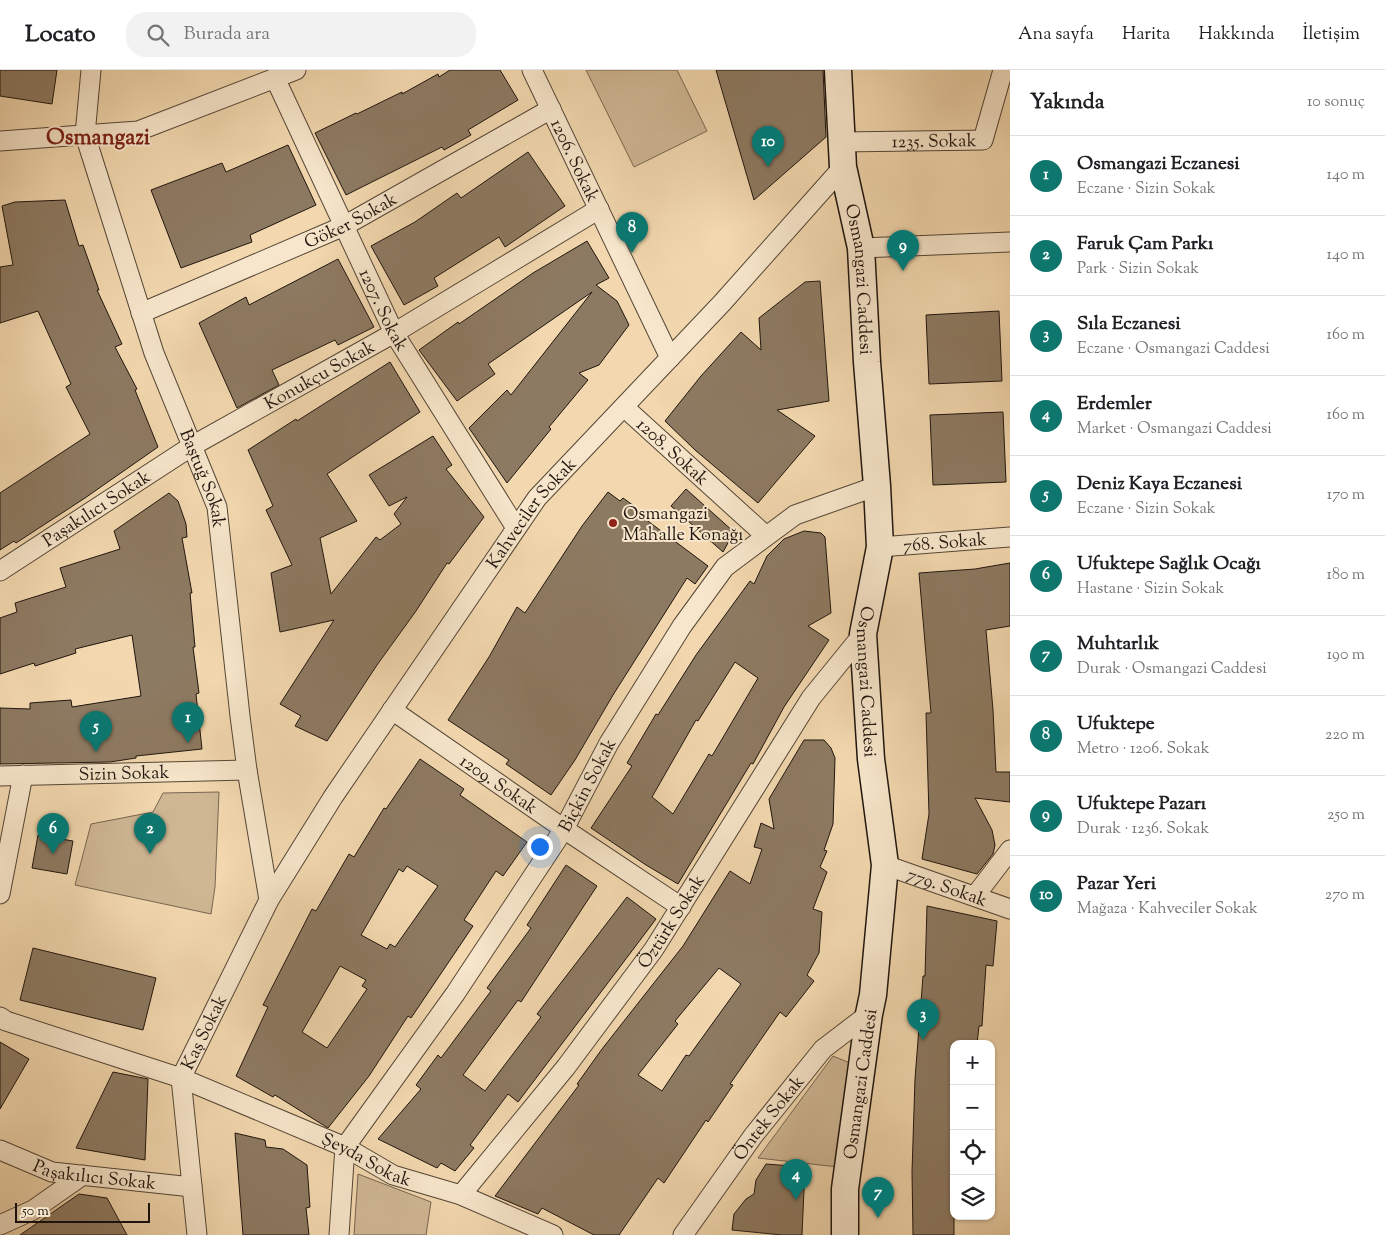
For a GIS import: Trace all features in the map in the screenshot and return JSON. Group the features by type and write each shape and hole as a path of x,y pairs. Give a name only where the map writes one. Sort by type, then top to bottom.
{"main road":[{"name":"Osmangazi Caddesi","path":"838,70 842,154 861,248 867,362 877,486 880,547 863,634 871,760 885,865 873,995 868,1014 845,1189 845,1235"}],"street":[{"name":"Baştuğ Sokak","path":"90,70 85,135 154,353 217,508 247,770 269,900"},
{"path":"0,141 138,131 296,70"},
{"name":"1206. Sokak","path":"532,70 670,358"},
{"name":"1235. Sokak","path":"842,154 984,140 1003,70"},
{"name":"1207. Sokak","path":"275,78 394,333 516,528"},
{"name":"Göker Sokak","path":"141,313 344,226 551,109"},
{"name":"Kahveciler Sokak","path":"269,900 332,797 537,498 722,303 842,154"},
{"name":"Konukçu Sokak","path":"192,446 394,333 599,209"},
{"path":"861,248 1010,242"},
{"name":"1208. Sokak","path":"624,407 766,536"},
{"name":"Paşakılıcı Sokak","path":"0,571 192,446"},
{"name":"Biçkin Sokak","path":"345,1147 455,994 564,829 609,743 682,626 725,567 795,515 877,486"},
{"name":"768. Sokak","path":"880,547 1010,537"},
{"name":"Öztürk Sokak","path":"461,1195 566,1067 654,949 811,698 863,634"},
{"name":"1209. Sokak","path":"392,710 681,907"},
{"name":"Sizin Sokak","path":"0,776 247,770"},
{"path":"0,894 24,775"},
{"path":"975,896 1010,850"},
{"name":"779. Sokak","path":"885,865 1010,909"},
{"name":"Kaş Sokak","path":"197,1235 182,1078 269,900"},
{"name":"Öntek Sokak","path":"683,1235 753,1136 823,1049 868,1014"},
{"path":"0,1017 6,1021 182,1078"},
{"name":"Şeyda Sokak","path":"182,1078 345,1147 393,1176 461,1195 553,1235"},
{"path":"339,1235 345,1147"},
{"name":"Paşakılıcı Sokak","path":"0,1150 52,1172 192,1187"},
{"path":"0,1225 33,1210 83,1175"}],"shaded area":[{"path":"586,70 677,70 707,131 634,167"},
{"path":"219,792 215,887 211,914 75,885 91,824 153,812 163,793"},
{"path":"833,1056 850,1063 838,1167 758,1158"},
{"path":"358,1174 431,1202 426,1235 354,1235"}],"building":[{"path":"0,70 57,70 52,104 0,96"},
{"path":"450,70 500,70 518,100 468,130 471,135 444,150 442,147 346,195 315,133 402,92 402,94 438,74 439,77"},
{"path":"716,70 823,70 826,137 754,200"},
{"path":"288,145 316,205 250,235 252,242 181,268 151,190 222,163 226,172"},
{"path":"528,152 565,206 505,247 499,237 434,278 438,286 404,305 371,246 415,222 457,193 461,198"},
{"path":"65,200 79,246 83,245 99,290 97,290 122,344 115,347 137,389 135,390 158,447 16,543 14,541 0,550 0,493 90,434 66,387 71,384 38,311 0,323 0,267 13,265 2,206 15,202"},
{"path":"587,241 609,278 596,285 617,301 629,325 599,365 579,373 588,380 549,427 551,429 507,483 469,428 507,390 511,395 592,292 488,364 495,374 457,401 419,350 533,273"},
{"path":"338,259 374,327 338,345 335,340 272,370 279,385 237,408 199,323 246,297 249,305"},
{"path":"820,281 829,401 777,410 815,436 758,503 695,450 665,421 701,376 741,332 761,350 759,318 805,282"},
{"path":"999,311 1002,381 929,384 926,315"},
{"path":"390,362 420,412 327,474 357,521 320,538 331,594 376,537 380,540 401,524 394,514 407,497 389,506 369,475 433,436 452,465 446,469 484,517 449,564 447,563 327,741 295,726 301,716 280,704 334,620 280,632 271,573 292,565 266,510 273,506 248,450"},
{"path":"1003,412 1006,482 933,485 930,415"},
{"path":"686,489 734,532 723,552 671,506"},
{"path":"608,492 620,501 623,498 634,506 633,510 708,566 695,584 687,578 613,695 575,760 551,795 506,764 509,760 448,720 489,657 517,607 525,613 582,526"},
{"path":"169,493 178,501 186,524 187,537 182,538 192,593 190,593 195,647 193,647 199,693 196,694 202,749 136,756 136,758 110,762 0,764 0,708 30,709 30,703 71,700 72,707 141,696 132,635 75,649 76,653 35,666 34,663 0,674 0,618 17,612 15,603 66,587 60,568 120,549 114,531"},
{"path":"804,531 821,533 825,537 831,613 808,626 829,640 784,707 753,764 751,763 678,884 591,828 632,766 627,763 656,714 658,715 696,655 750,581 754,584 767,556 784,539","holes":["735,662 758,678 712,756 709,754 673,814 652,797 696,720 698,721"]},
{"path":"1010,563 1010,626 986,630 996,772 1010,772 1010,802 975,798 992,830 995,845 993,854 977,874 922,859 929,814 926,713 931,713 919,573 975,569"},
{"path":"804,740 824,740 831,748 835,758 833,824 824,850 827,851 820,867 827,872 813,909 822,912 819,953 807,975 814,981 786,1017 780,1012 730,1084 733,1085 708,1122 706,1120 664,1183 658,1178 619,1235 594,1235 542,1208 538,1214 495,1196 579,1085 577,1084 602,1049 683,946 730,871 750,884 762,849 754,847 761,823 774,829 769,799","holes":["719,968 741,984 689,1056 686,1055 662,1091 638,1075 678,1024 675,1021"]},
{"path":"420,759 464,789 460,795 527,842 503,876 496,871 464,920 473,926 411,1018 408,1016 369,1076 328,1128 275,1095 273,1097 236,1076 268,1007 263,1005 312,909 316,911 349,854 354,857 384,808 386,809","holes":["407,866 438,886 395,947 390,944 387,949 361,935 399,869 403,872","340,966 366,980 362,986 367,989 327,1048 302,1032"]},
{"path":"38,835 73,841 67,874 32,868"},
{"path":"566,865 597,886 521,1002 518,1000 463,1075 485,1091 541,1017 537,1014 627,897 656,919 518,1102 508,1094 470,1145 474,1148 455,1171 441,1163 437,1168 378,1139 421,1089 416,1085 438,1055 441,1058 491,991 487,988 531,928 527,925"},
{"path":"927,906 997,921 993,966 986,965 982,1026 979,1026 977,1040 950,1040 950,1220 954,1220 954,1235 913,1235 912,1172 915,1079 923,976 925,976"},
{"path":"33,948 156,978 143,1030 20,1000"},
{"path":"0,1042 29,1059 0,1109"},
{"path":"113,1072 148,1079 145,1160 76,1148"},
{"path":"235,1133 265,1140 266,1147 283,1149 307,1165 310,1207 306,1208 309,1235 243,1235"},
{"path":"766,1164 805,1167 802,1235 732,1230 734,1214 746,1199 754,1194 756,1180"},
{"path":"79,1194 107,1198 127,1235 20,1235"}],"place":[{"name":"Pazar Yeri","path":"768,167"},
{"name":"Ufuktepe","path":"632,253"},
{"name":"Ufuktepe Pazarı","path":"903,271"},
{"name":"Osmangazi Mahalle Konağı","path":"613,523"},
{"name":"Osmangazi Eczanesi","path":"188,743"},
{"name":"Deniz Kaya Eczanesi","path":"96,752"},
{"name":"Ufuktepe Sağlık Ocağı","path":"53,854"},
{"name":"Faruk Çam Parkı","path":"150,854"},
{"name":"Sıla Eczanesi","path":"923,1040"},
{"name":"Erdemler","path":"796,1200"},
{"name":"Muhtarlık","path":"878,1218"}],"district":[{"name":"Osmangazi","path":"98,136"}]}
